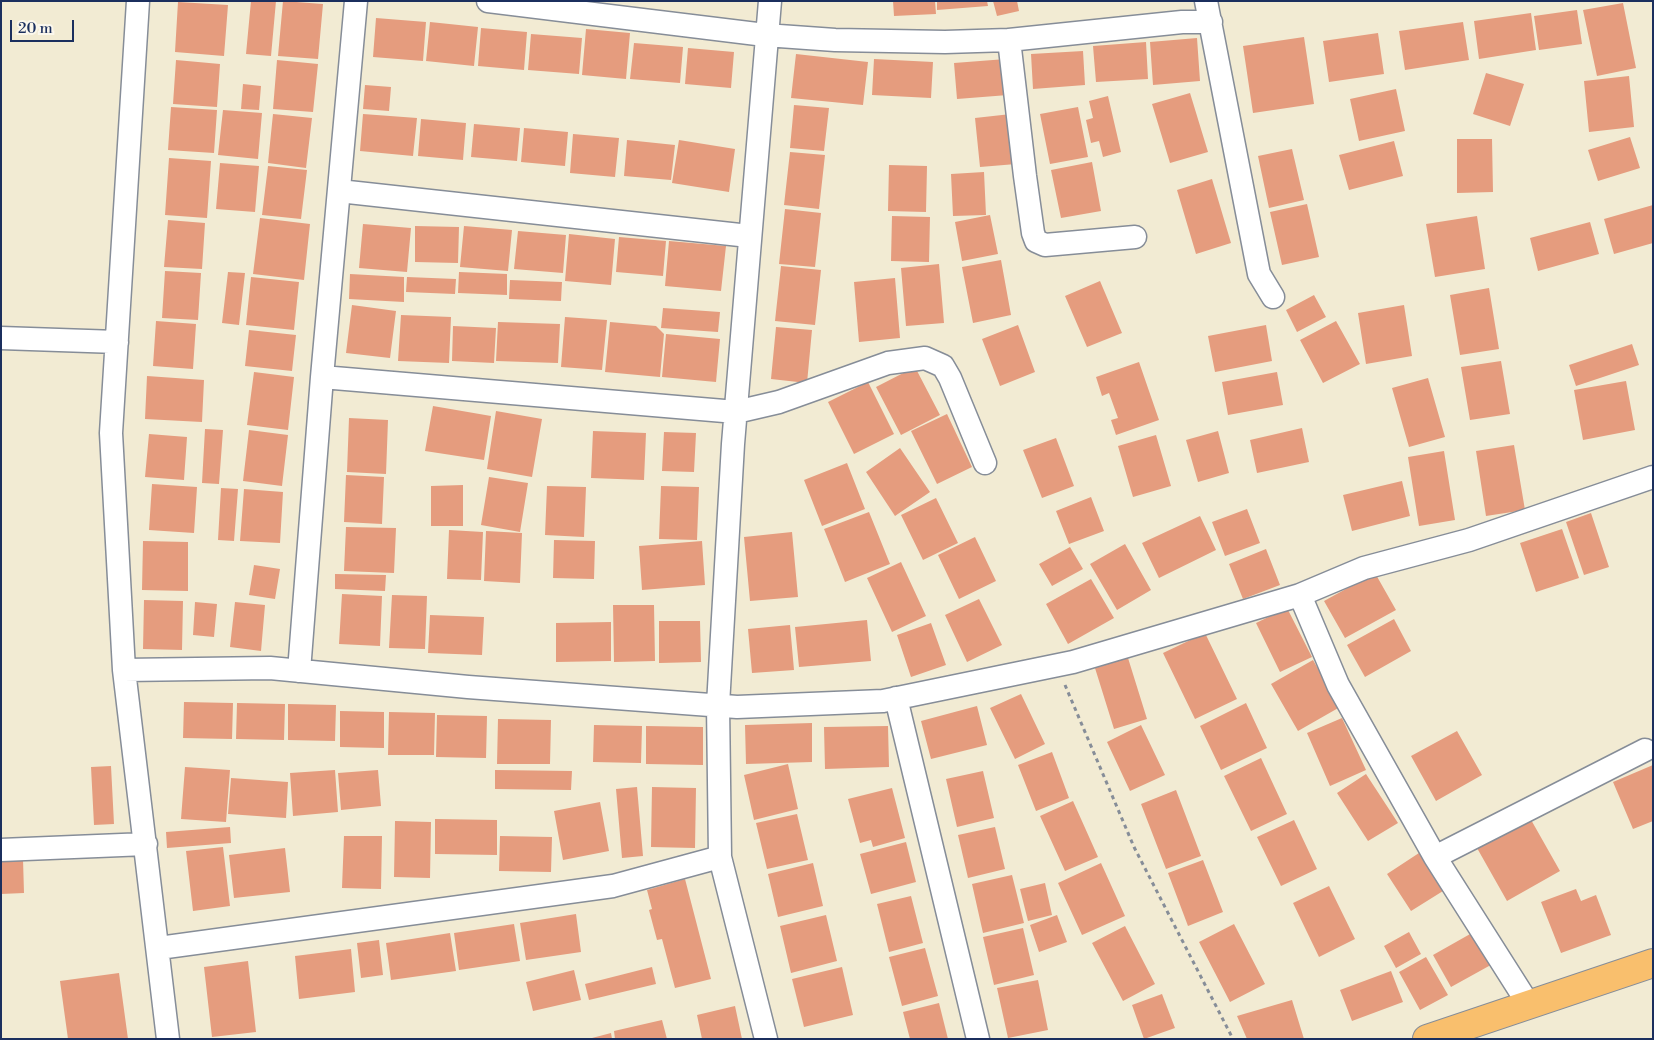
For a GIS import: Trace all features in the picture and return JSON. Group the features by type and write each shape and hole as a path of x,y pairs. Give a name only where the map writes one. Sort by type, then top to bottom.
{"main road":[{"path":"1427,1039 1653,963"}],"street":[{"path":"138,1 111,433 124,670 159,948 168,1039"},
{"path":"299,671 322,377 356,1"},
{"path":"488,1 765,35 835,40 945,42 1009,40 1182,22 1208,12 1259,274 1273,297"},
{"path":"766,1039 720,857 718,705 749,236 765,35 770,1"},
{"path":"1009,40 1026,186 1033,233 1036,241 1045,245 1135,237"},
{"path":"339,191 749,236"},
{"path":"1,338 117,342"},
{"path":"322,377 736,412 779,402 888,363 925,358 943,366 950,378 985,463"},
{"path":"124,670 270,668 468,687 718,705 883,701 1056,665 1300,595 1364,568 1469,540 1653,478"},
{"path":"1300,595 1338,685 1436,857 1529,1005"},
{"path":"896,698 978,1039"},
{"path":"1436,857 1645,750"},
{"path":"1,850 146,844"},
{"path":"159,948 613,886 720,857"}],"path":[{"path":"1056,665 1134,847 1233,1039"}],"building":[{"path":"251,1 276,1 271,56 246,54"},
{"path":"283,1 323,4 318,59 278,56"},
{"path":"893,1 935,1 936,14 894,16"},
{"path":"937,1 987,1 988,6 937,10"},
{"path":"993,1 1017,1 1019,11 997,16"},
{"path":"178,2 228,5 224,56 175,52"},
{"path":"1623,3 1636,68 1597,76 1583,10"},
{"path":"1577,10 1582,44 1539,50 1534,16"},
{"path":"1531,13 1536,50 1479,59 1474,21"},
{"path":"376,18 426,22 423,61 373,57"},
{"path":"430,22 478,27 474,66 426,61"},
{"path":"1463,22 1469,60 1405,70 1399,31"},
{"path":"481,28 527,32 524,70 478,66"},
{"path":"586,29 630,33 626,79 582,75"},
{"path":"1378,33 1384,74 1329,82 1323,41"},
{"path":"531,34 582,38 579,74 528,70"},
{"path":"1304,37 1314,104 1253,113 1243,46"},
{"path":"1197,38 1200,81 1153,85 1150,42"},
{"path":"1146,42 1148,79 1096,82 1093,46"},
{"path":"634,43 683,47 680,83 630,79"},
{"path":"688,48 734,52 731,88 685,84"},
{"path":"1083,51 1085,85 1033,89 1031,54"},
{"path":"796,54 868,62 863,105 791,98"},
{"path":"874,59 933,62 931,98 872,95"},
{"path":"1006,59 1008,95 957,99 954,63"},
{"path":"176,60 220,64 217,107 173,104"},
{"path":"277,60 318,64 313,112 273,109"},
{"path":"1486,73 1524,84 1510,126 1473,114"},
{"path":"1629,76 1634,127 1589,132 1584,81"},
{"path":"243,84 261,86 259,110 241,109"},
{"path":"365,85 391,87 389,111 363,109"},
{"path":"1396,89 1405,131 1359,141 1350,99"},
{"path":"1190,93 1208,152 1170,163 1152,104"},
{"path":"1108,96 1121,152 1103,157 1099,141 1091,143 1086,120 1093,118 1089,101"},
{"path":"794,105 829,108 824,151 790,148"},
{"path":"171,107 217,110 214,153 168,150"},
{"path":"1078,107 1088,157 1050,164 1040,114"},
{"path":"223,110 262,113 258,159 218,155"},
{"path":"273,114 312,118 306,168 268,163"},
{"path":"363,114 417,118 413,156 360,151"},
{"path":"1011,114 1016,164 980,167 975,118"},
{"path":"421,119 466,123 463,160 418,156"},
{"path":"474,124 520,128 517,161 471,157"},
{"path":"524,128 568,132 565,166 521,162"},
{"path":"573,134 619,138 615,177 570,173"},
{"path":"1630,137 1640,168 1598,181 1588,150"},
{"path":"1457,139 1492,139 1493,192 1457,193"},
{"path":"627,140 675,145 671,180 624,176"},
{"path":"679,140 735,149 729,192 672,183"},
{"path":"1394,141 1403,176 1349,190 1339,155"},
{"path":"1292,149 1304,200 1269,208 1258,156"},
{"path":"790,152 825,155 819,209 784,205"},
{"path":"169,158 211,161 207,218 165,215"},
{"path":"1092,162 1101,211 1061,218 1051,170"},
{"path":"220,163 259,166 255,212 216,209"},
{"path":"889,165 927,166 926,212 888,211"},
{"path":"268,166 307,170 301,219 262,215"},
{"path":"984,172 986,215 953,216 951,174"},
{"path":"1212,179 1231,243 1196,254 1177,190"},
{"path":"1307,204 1319,257 1282,265 1270,212"},
{"path":"1653,205 1653,243 1614,254 1604,219"},
{"path":"785,209 821,213 815,267 779,264"},
{"path":"990,215 998,254 962,261 955,222"},
{"path":"892,216 930,217 929,262 891,261"},
{"path":"1477,216 1485,269 1435,277 1426,224"},
{"path":"260,218 310,224 304,280 253,274"},
{"path":"168,220 205,223 202,269 164,267"},
{"path":"1590,222 1599,254 1538,271 1530,238"},
{"path":"363,224 411,228 407,272 359,268"},
{"path":"415,226 459,227 458,263 415,262"},
{"path":"464,226 512,230 508,271 460,267"},
{"path":"518,231 566,235 563,273 514,269"},
{"path":"569,234 615,239 611,285 565,281"},
{"path":"619,237 666,241 663,276 616,272"},
{"path":"669,241 726,246 721,291 665,286"},
{"path":"1001,260 1011,315 973,323 962,267"},
{"path":"939,264 944,323 906,326 901,268"},
{"path":"781,266 821,270 815,325 775,321"},
{"path":"165,271 201,273 198,320 162,318"},
{"path":"228,272 245,273 239,325 222,323"},
{"path":"459,272 507,274 507,295 458,293"},
{"path":"350,274 404,277 404,302 349,299"},
{"path":"251,277 299,282 294,330 246,325"},
{"path":"407,277 456,279 455,294 406,292"},
{"path":"895,278 900,338 859,342 854,282"},
{"path":"510,280 562,282 561,301 509,299"},
{"path":"1100,281 1122,333 1087,347 1065,296"},
{"path":"1489,288 1499,349 1460,355 1450,295"},
{"path":"1314,295 1326,317 1297,332 1286,310"},
{"path":"352,305 396,311 390,358 346,353"},
{"path":"1404,305 1412,356 1366,364 1358,313"},
{"path":"663,308 720,312 718,332 661,328"},
{"path":"401,315 451,317 449,363 398,361"},
{"path":"565,317 607,320 602,370 561,367"},
{"path":"156,321 196,324 193,369 153,366"},
{"path":"1336,321 1360,364 1323,383 1300,340"},
{"path":"498,322 560,324 558,363 496,361"},
{"path":"610,322 656,326 664,334 660,377 605,372"},
{"path":"1018,325 1035,372 1000,386 982,339"},
{"path":"1266,325 1272,361 1215,372 1208,336"},
{"path":"453,326 496,328 494,363 452,361"},
{"path":"776,327 812,330 807,383 771,379"},
{"path":"249,330 296,335 292,371 245,366"},
{"path":"666,334 720,339 716,382 662,377"},
{"path":"1632,344 1639,365 1576,386 1569,365"},
{"path":"1501,361 1510,414 1470,420 1461,367"},
{"path":"1139,362 1159,420 1116,435 1111,420 1118,418 1109,393 1102,396 1096,377"},
{"path":"915,367 940,415 901,435 876,387"},
{"path":"254,372 294,377 288,430 247,425"},
{"path":"1277,372 1283,405 1228,415 1222,382"},
{"path":"147,376 204,380 202,422 145,419"},
{"path":"1428,378 1445,437 1409,447 1392,388"},
{"path":"1626,381 1635,430 1583,440 1574,390"},
{"path":"868,382 894,434 854,454 828,402"},
{"path":"433,406 491,416 484,460 425,451"},
{"path":"496,411 542,419 532,477 487,469"},
{"path":"947,414 972,467 937,484 911,431"},
{"path":"349,418 388,420 386,474 347,472"},
{"path":"1302,428 1309,462 1257,473 1250,440"},
{"path":"205,429 223,430 219,484 202,483"},
{"path":"249,430 288,435 282,486 243,481"},
{"path":"593,431 646,433 644,480 591,478"},
{"path":"1218,431 1229,473 1198,482 1186,440"},
{"path":"664,432 696,433 694,472 662,471"},
{"path":"149,434 187,437 184,480 145,477"},
{"path":"1156,435 1171,486 1133,497 1118,446"},
{"path":"1056,438 1074,486 1042,498 1023,450"},
{"path":"1514,445 1525,510 1486,516 1476,451"},
{"path":"900,448 930,492 895,516 866,472"},
{"path":"1444,451 1455,520 1419,526 1408,457"},
{"path":"847,463 865,509 822,526 804,480"},
{"path":"346,475 384,477 382,524 344,522"},
{"path":"489,477 528,483 520,532 481,525"},
{"path":"1402,481 1410,516 1352,531 1343,495"},
{"path":"152,484 197,487 194,533 149,530"},
{"path":"463,485 463,526 431,526 431,486"},
{"path":"547,486 586,487 584,537 545,535"},
{"path":"661,486 699,487 697,540 659,539"},
{"path":"221,488 238,489 234,541 218,540"},
{"path":"244,489 283,492 280,543 240,541"},
{"path":"1091,497 1104,531 1069,544 1056,511"},
{"path":"936,498 958,543 923,560 901,515"},
{"path":"1247,509 1260,543 1225,556 1212,522"},
{"path":"869,512 890,564 845,582 824,529"},
{"path":"1591,513 1609,567 1584,575 1566,522"},
{"path":"1200,516 1216,550 1159,578 1142,543"},
{"path":"346,527 396,528 394,573 344,571"},
{"path":"1562,529 1579,578 1536,592 1520,543"},
{"path":"449,530 483,532 481,580 447,579"},
{"path":"486,531 522,533 520,583 484,581"},
{"path":"792,532 798,597 750,601 744,537"},
{"path":"975,537 996,581 959,599 938,555"},
{"path":"554,540 595,541 594,579 553,578"},
{"path":"143,541 188,542 188,591 142,590"},
{"path":"702,541 705,585 642,590 639,546"},
{"path":"1125,544 1151,590 1117,610 1090,564"},
{"path":"1070,547 1083,569 1052,586 1039,564"},
{"path":"1266,549 1280,585 1243,599 1229,564"},
{"path":"901,562 926,616 892,632 867,578"},
{"path":"254,565 280,569 275,599 249,595"},
{"path":"1375,573 1396,610 1345,638 1324,601"},
{"path":"335,574 386,575 385,591 335,589"},
{"path":"1091,579 1114,618 1068,644 1046,604"},
{"path":"342,594 382,596 380,646 339,644"},
{"path":"392,595 427,596 425,649 389,648"},
{"path":"979,599 1002,645 967,662 945,615"},
{"path":"144,600 183,601 182,650 143,649"},
{"path":"195,602 217,604 214,637 193,635"},
{"path":"235,602 265,605 261,651 230,647"},
{"path":"613,605 654,605 655,661 614,662"},
{"path":"1287,608 1312,657 1280,672 1256,623"},
{"path":"430,615 484,617 482,655 428,653"},
{"path":"1394,619 1411,651 1365,677 1347,645"},
{"path":"867,620 871,661 799,667 795,627"},
{"path":"659,621 700,621 701,662 659,663"},
{"path":"611,622 611,661 556,662 556,623"},
{"path":"931,623 946,665 911,677 897,635"},
{"path":"790,625 794,670 752,673 748,629"},
{"path":"1205,633 1237,699 1195,719 1163,653"},
{"path":"1128,658 1147,719 1114,729 1095,668"},
{"path":"1313,660 1340,707 1298,731 1271,684"},
{"path":"1021,694 1045,744 1015,759 990,708"},
{"path":"184,702 233,703 232,739 183,738"},
{"path":"237,703 285,704 284,740 236,739"},
{"path":"1246,703 1267,748 1221,770 1200,726"},
{"path":"288,704 336,705 335,741 288,740"},
{"path":"977,706 987,745 931,759 921,721"},
{"path":"340,711 384,712 384,748 340,747"},
{"path":"389,712 435,713 434,755 388,755"},
{"path":"437,715 487,716 486,758 436,757"},
{"path":"1342,718 1366,770 1330,786 1307,733"},
{"path":"498,719 551,720 550,764 497,764"},
{"path":"812,723 812,762 746,764 745,725"},
{"path":"594,725 642,726 641,763 593,762"},
{"path":"1141,725 1165,775 1130,791 1107,742"},
{"path":"646,726 703,727 703,765 646,764"},
{"path":"888,726 889,767 825,769 824,727"},
{"path":"1457,731 1482,775 1436,801 1411,756"},
{"path":"1052,752 1069,798 1036,811 1018,765"},
{"path":"1261,758 1287,814 1251,831 1224,776"},
{"path":"788,764 798,809 754,820 744,775"},
{"path":"1653,765 1653,821 1633,829 1613,782"},
{"path":"111,766 114,824 94,825 91,767"},
{"path":"185,767 230,770 226,822 181,819"},
{"path":"335,770 338,812 293,816 290,773"},
{"path":"378,770 381,806 341,810 338,773"},
{"path":"495,770 572,771 571,790 495,789"},
{"path":"983,771 994,818 957,827 946,779"},
{"path":"1366,774 1398,823 1368,841 1337,793"},
{"path":"231,778 288,782 286,818 228,814"},
{"path":"637,787 643,856 622,858 616,789"},
{"path":"652,787 696,788 695,848 651,847"},
{"path":"892,788 905,838 873,847 871,840 860,843 848,799"},
{"path":"1176,790 1201,856 1166,869 1141,804"},
{"path":"1073,801 1098,857 1065,871 1040,816"},
{"path":"600,802 609,851 563,860 554,811"},
{"path":"797,814 808,860 767,869 756,823"},
{"path":"1530,818 1560,871 1507,901 1477,848"},
{"path":"435,819 497,820 497,855 435,854"},
{"path":"1294,820 1317,869 1281,886 1257,837"},
{"path":"395,821 431,822 430,878 394,877"},
{"path":"230,827 231,843 167,848 166,832"},
{"path":"995,827 1005,869 968,878 958,835"},
{"path":"344,836 382,836 381,889 342,888"},
{"path":"500,836 552,837 551,872 499,871"},
{"path":"906,842 916,882 871,894 860,854"},
{"path":"223,847 230,906 193,911 186,851"},
{"path":"285,848 290,892 234,898 229,855"},
{"path":"1419,853 1443,891 1411,911 1387,874"},
{"path":"1,859 23,859 24,893 1,894"},
{"path":"1203,860 1223,912 1188,926 1168,873"},
{"path":"813,863 823,906 778,917 768,874"},
{"path":"1101,863 1125,916 1082,935 1058,883"},
{"path":"1012,875 1024,923 983,933 972,884"},
{"path":"685,879 711,979 675,988 662,939 657,940 649,910 652,909 647,890"},
{"path":"1045,883 1052,915 1028,921 1020,889"},
{"path":"1329,886 1355,939 1319,957 1293,903"},
{"path":"1576,889 1581,901 1596,895 1611,935 1561,953 1541,902"},
{"path":"911,896 923,943 889,952 877,904"},
{"path":"576,914 581,952 526,960 520,923"},
{"path":"826,915 837,961 791,973 780,926"},
{"path":"1057,915 1067,942 1039,952 1030,925"},
{"path":"514,924 520,961 459,970 454,933"},
{"path":"1234,924 1265,984 1230,1002 1199,942"},
{"path":"1125,926 1155,984 1123,1001 1092,943"},
{"path":"1023,928 1034,975 994,985 983,937"},
{"path":"1479,929 1498,961 1451,987 1433,955"},
{"path":"1409,932 1421,954 1396,968 1384,946"},
{"path":"450,933 456,971 391,980 386,943"},
{"path":"379,940 383,975 361,978 357,943"},
{"path":"925,948 938,996 902,1006 889,957"},
{"path":"351,949 355,992 299,999 295,956"},
{"path":"1426,957 1448,995 1420,1010 1399,972"},
{"path":"248,961 256,1032 212,1037 204,967"},
{"path":"652,967 656,984 589,1000 585,984"},
{"path":"842,967 853,1015 804,1027 792,979"},
{"path":"574,970 581,1000 533,1011 526,982"},
{"path":"1391,971 1403,1002 1352,1021 1340,990"},
{"path":"119,973 128,1039 68,1039 60,981"},
{"path":"1038,980 1048,1030 1008,1038 997,988"},
{"path":"1162,994 1175,1028 1144,1039 1132,1005"},
{"path":"1292,1000 1304,1039 1247,1039 1237,1016"},
{"path":"939,1003 948,1039 910,1039 903,1012"},
{"path":"735,1006 742,1039 702,1039 697,1015"},
{"path":"662,1020 667,1039 615,1039 614,1031"},
{"path":"611,1033 612,1039 592,1039 592,1038"}]}
